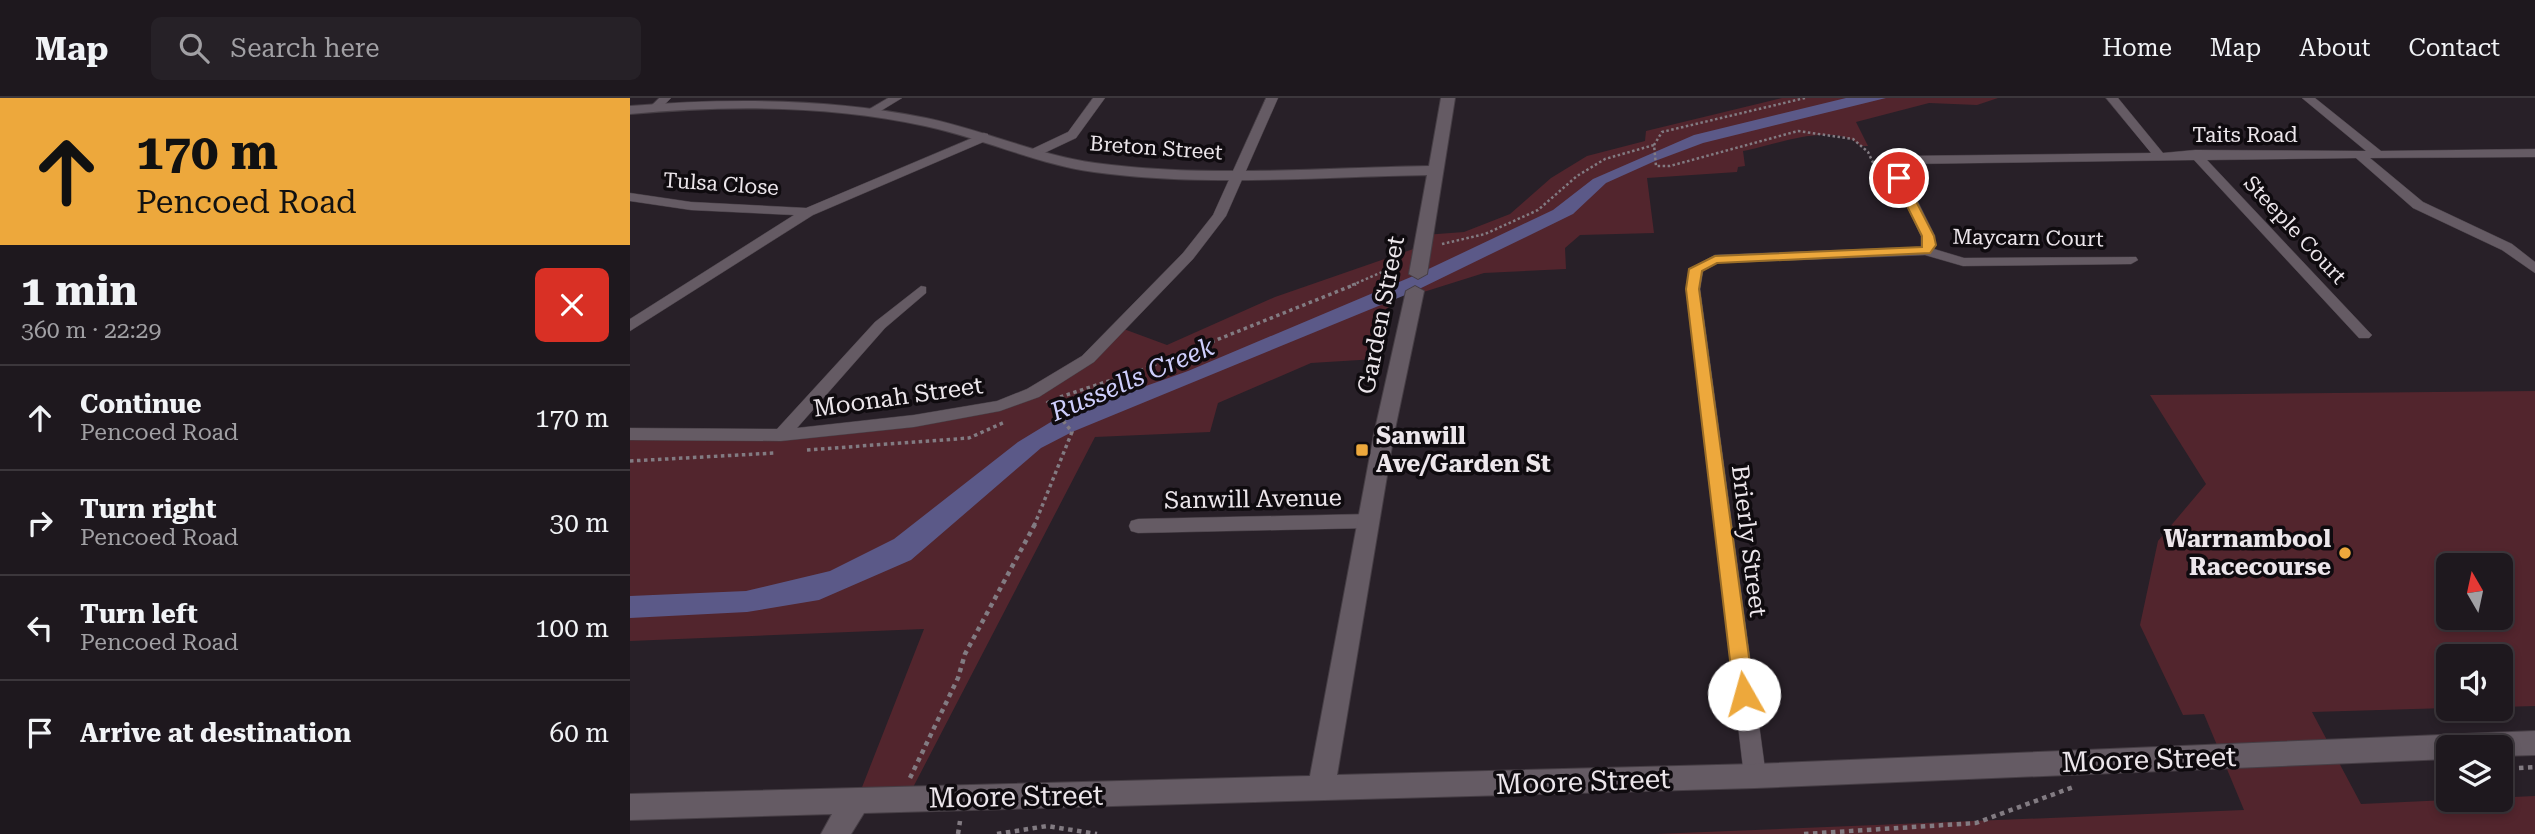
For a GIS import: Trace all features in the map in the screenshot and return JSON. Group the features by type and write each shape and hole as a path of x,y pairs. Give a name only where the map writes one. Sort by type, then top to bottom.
{"street":[{"path":"870,113 896,98"},
{"path":"1036,152 1072,135 1100,98"},
{"name":"Moonah Street","path":"630,435 781,435 964,414 1000,406 1058,379 1088,359 1115,334 1188,256 1219,216 1272,98"},
{"name":"Garden Street","path":"1321,789 1384,434 1416,283 1448,98"},
{"path":"2112,98 2158,154"},
{"path":"2308,98 2377,154"},
{"name":"Breton Street","path":"630,110 661,102 746,104 870,113 951,127 1063,161 1120,170 1236,174 1434,170"},
{"path":"630,326 808,212 984,137"},
{"name":"Taits Road","path":"1897,172 1901,162 1908,159 1956,157 2535,153"},
{"name":"Steeple Court","path":"2195,154 2364,335"},
{"path":"2358,154 2418,205 2507,247 2535,269"},
{"path":"1897,172 1928,236 1929,245 1926,251"},
{"name":"Tulsa Close","path":"630,197 691,205 808,212"},
{"name":"Maycarn Court","path":"1695,313 1693,289 1696,269 1715,259 1926,251 1963,262 2131,260"},
{"path":"781,435 880,325 920,290"},
{"name":"Brierly Street","path":"1695,313 1755,776"},
{"name":"Sanwill Avenue","path":"1138,526 1370,521"},
{"name":"Moore Street","path":"630,807 1755,776 2535,743"},
{"path":"835,834 857,800"}],"path":[{"path":"1805,98 1662,132 1654,145 1656,166 1670,166 1798,131 1853,139 1868,152 1877,171 1897,172"},
{"path":"1421,252 1433,244 1485,234 1527,215 1605,159 1654,145"},
{"path":"901,799 958,678 965,654 1030,536 1072,432 1048,402"},
{"path":"2513,768 2535,767"},
{"path":"1804,834 1893,826 1976,823 2081,785"},
{"path":"997,834 1017,828 1048,825 1077,827 1097,834"}],"shaded area":[{"path":"1782,98 1998,98 1977,105 1929,103 1856,122 1868,146 1861,146 1835,135 1804,137 1743,151 1745,166 1738,167 1737,172 1647,178 1654,233 1580,235 1565,248 1566,269 1484,273 1414,295 1416,285 1391,297 1376,359 1311,363 1218,403 1210,432 1095,437 907,799 857,800 924,629 630,641 630,434 781,435 914,421 1033,393 1121,328 1167,345 1275,297 1422,246 1424,235 1464,232 1510,214 1551,178 1587,156 1645,141 1646,131"},
{"path":"1846,98 1886,98 1703,143 1655,161 1606,183 1573,214 1415,291 1072,432 1041,448 911,560 819,600 747,612 630,618 630,596 746,591 830,571 894,539 1018,442 1059,417 1188,371 1418,274 1553,210 1593,179 1694,135"},
{"name":"Warrnambool Racecourse","path":"2535,391 2535,706 2513,707 2513,644 2436,644 2436,708 2312,712 2361,804 2436,801 2436,812 2513,812 2513,797 2535,796 2535,834 1655,834 2244,810 2204,714 2183,715 2140,625 2158,541 2206,484 2150,395"}],"place":[{"name":"Sanwill Ave/Garden St","path":"1362,450"},
{"name":"Warrnambool Racecourse","path":"2345,553"}],"route":[{"path":"1744,694 1693,289 1696,269 1715,259 1926,251 1929,245 1928,236 1899,178"}],"water label":[{"name":"Russells Creek","path":"1132,379"}]}
